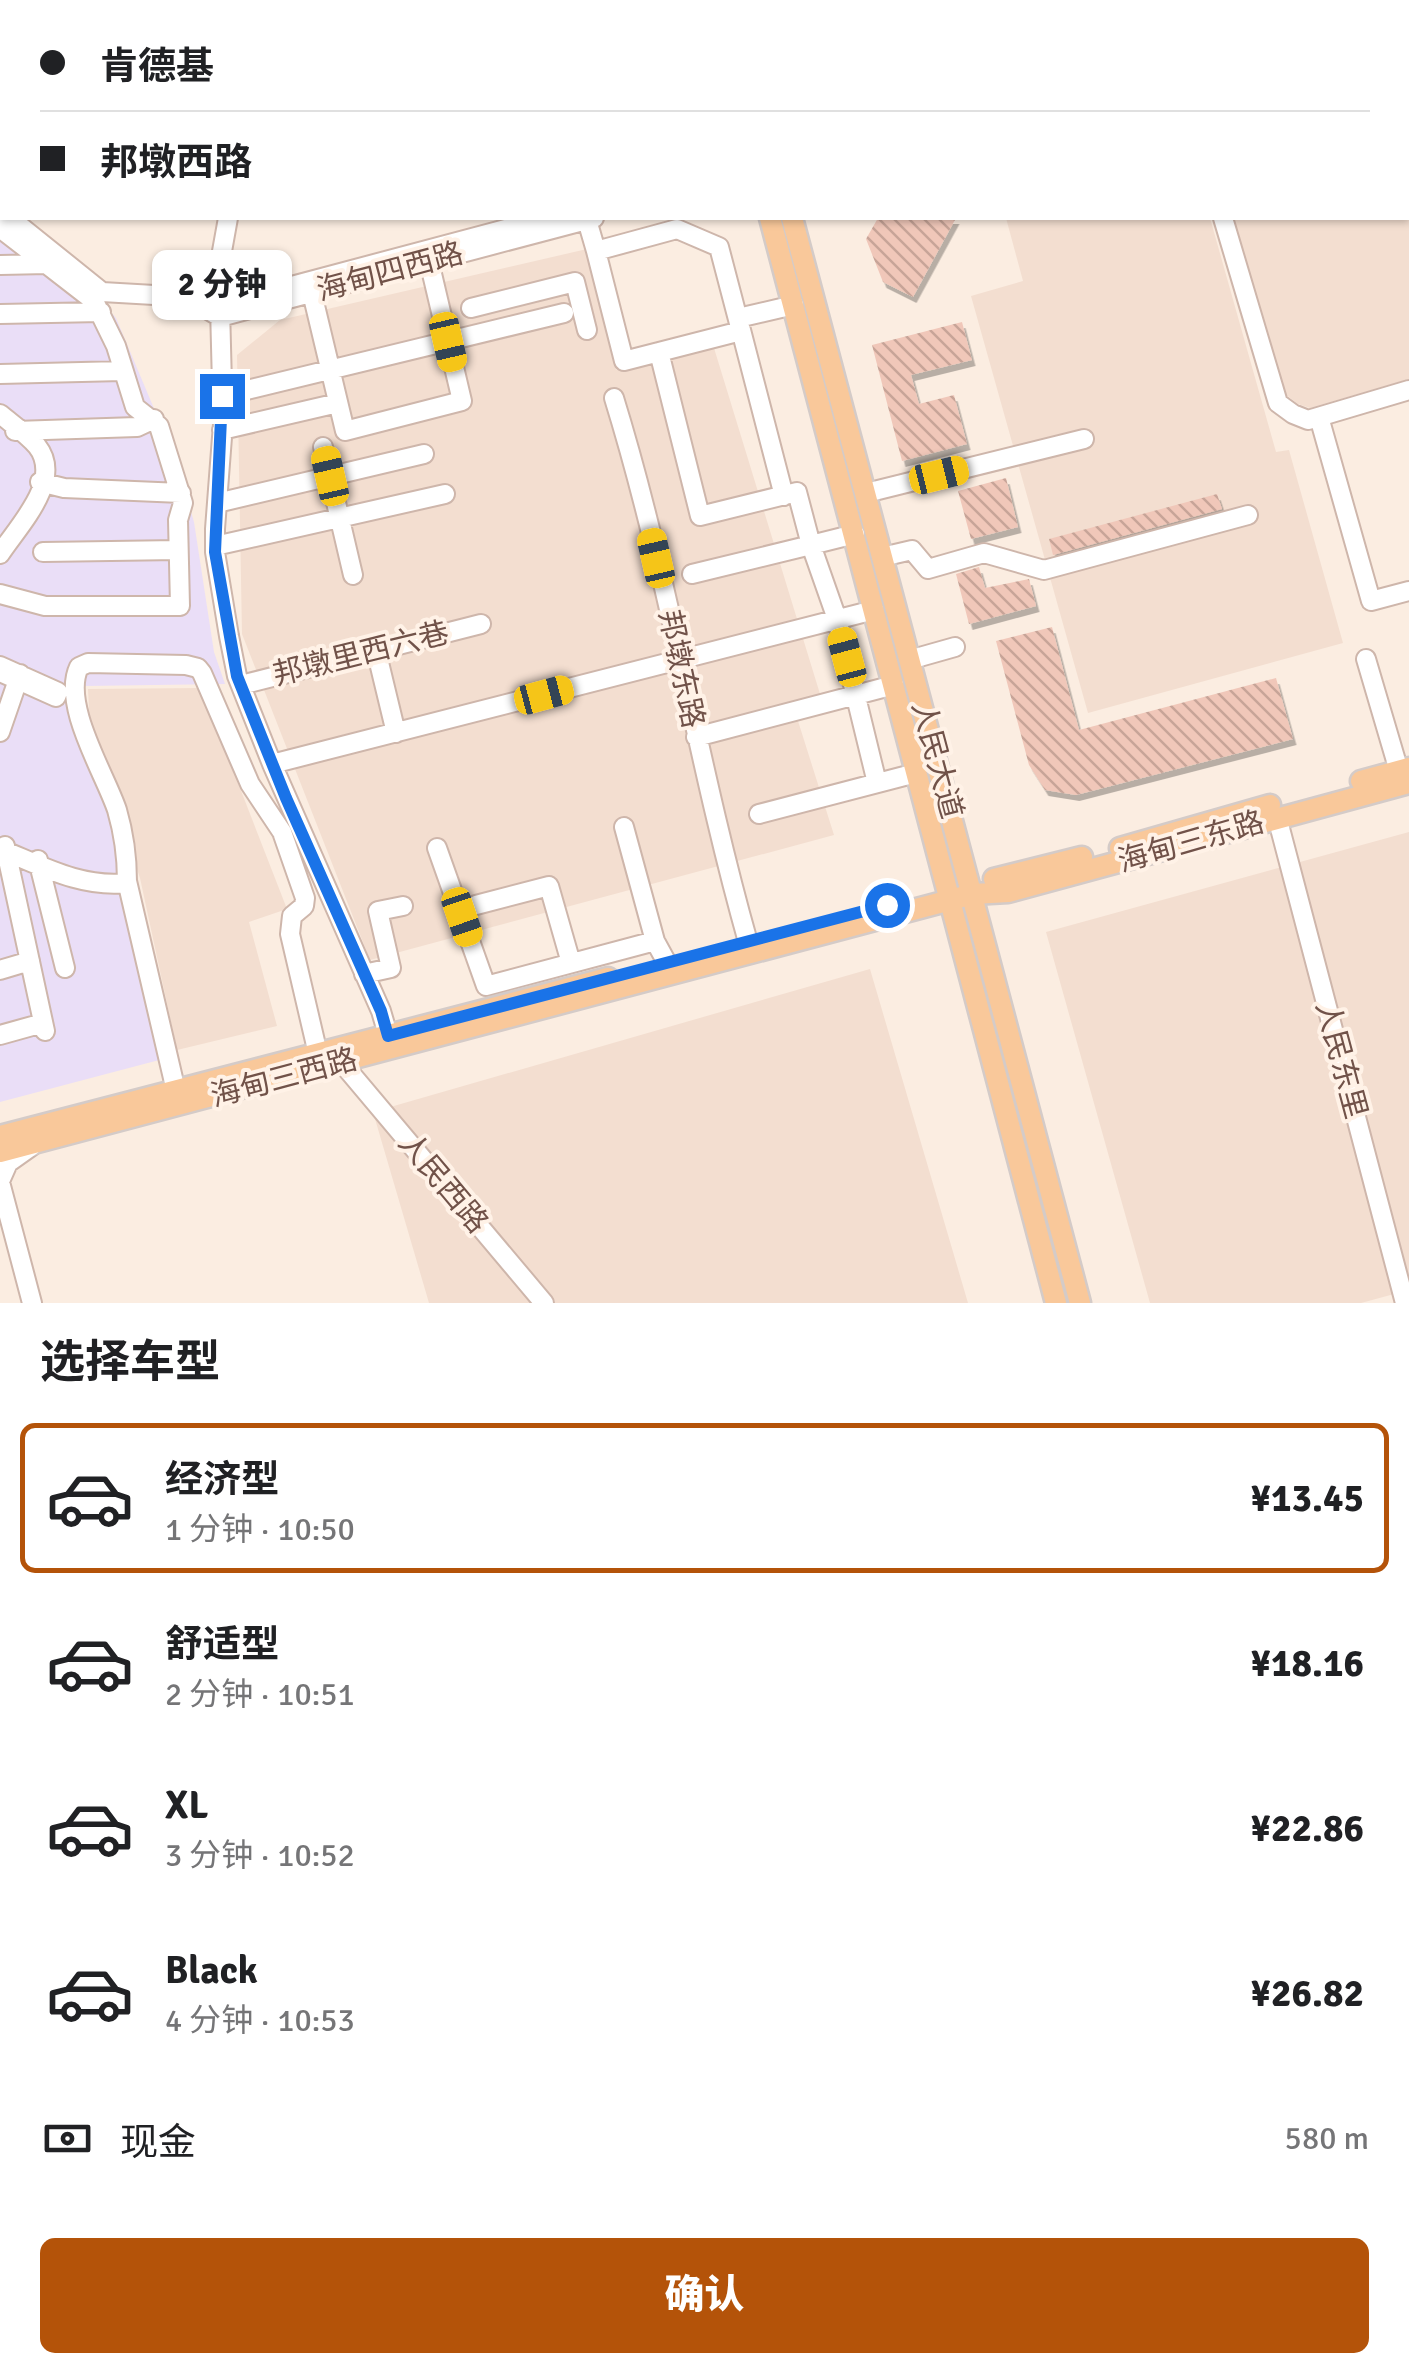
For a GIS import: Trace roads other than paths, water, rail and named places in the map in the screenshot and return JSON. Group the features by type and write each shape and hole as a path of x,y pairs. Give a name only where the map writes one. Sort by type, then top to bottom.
{"main road":[{"name":"人民大道","path":"771,220 1056,1303"},
{"name":"人民大道","path":"793,220 1080,1303"},
{"name":"海甸三东路","path":"971,888 1008,892 1277,818 1406,774"},
{"path":"971,888 1406,774"},
{"name":"海甸三西路","path":"0,1152 342,1063 971,888"},
{"name":"海甸三西路","path":"0,1136 748,942 947,895"}],"street":[{"path":"12,220 102,292 189,297 220,311"},
{"path":"228,220 219,268 222,430 215,546 241,685 381,1011 388,1036"},
{"name":"海甸四西路","path":"220,311 488,225 530,220"},
{"name":"海甸四西路","path":"220,311 312,293 588,220"},
{"path":"592,220 624,361 794,305"},
{"path":"1224,220 1278,402 1308,420 1409,390"},
{"path":"0,228 86,293 102,312 137,410 154,420 181,493 180,606 45,606 0,594"},
{"path":"596,250 677,229 719,247 784,496"},
{"path":"312,293 345,431 462,401 429,261"},
{"path":"0,265 48,264"},
{"path":"470,308 575,282 587,330"},
{"path":"222,396 560,314 549,288"},
{"path":"0,314 102,312"},
{"path":"659,352 700,516 797,492 837,619 877,783"},
{"path":"0,374 122,372"},
{"name":"邦墩东路","path":"614,398 639,483 696,737 748,942"},
{"path":"222,430 338,402"},
{"path":"1319,417 1371,601 1409,590"},
{"path":"9,424 137,427 154,420"},
{"path":"0,554 42,483 37,454 9,424"},
{"path":"866,493 1084,438"},
{"path":"323,447 353,575"},
{"path":"216,503 424,454"},
{"path":"42,483 64,488 181,493"},
{"path":"0,546 42,483"},
{"path":"215,546 444,494"},
{"path":"882,557 912,550 928,569 984,553 1044,570 1248,515"},
{"path":"692,574 855,534"},
{"path":"43,552 178,550"},
{"path":"272,764 874,610"},
{"name":"邦墩里西六巷","path":"241,685 481,624"},
{"path":"910,660 955,648"},
{"path":"376,650 396,733"},
{"path":"1366,659 1406,774"},
{"path":"176,1090 127,880 126,849 117,811 84,730 75,676 79,667 88,663 198,668 250,784 282,832 305,898 304,906 292,916 290,934 318,1054"},
{"path":"0,732 9,673"},
{"path":"696,737 894,685"},
{"path":"759,814 916,773"},
{"name":"人民东里","path":"1277,818 1405,1303"},
{"path":"624,827 666,963"},
{"path":"437,848 486,986 656,940"},
{"path":"0,1034 44,1027 30,961 9,905 2,849 88,883 127,880"},
{"path":"39,862 66,968"},
{"path":"476,905 549,886 572,963"},
{"path":"364,974 391,968 378,911 403,906"},
{"path":"0,970 30,961"},
{"name":"人民西路","path":"342,1063 544,1303"},
{"path":"28,1303 0,1181 8,1163 38,1142"},
{"path":"0,1212 28,1303"}]}
